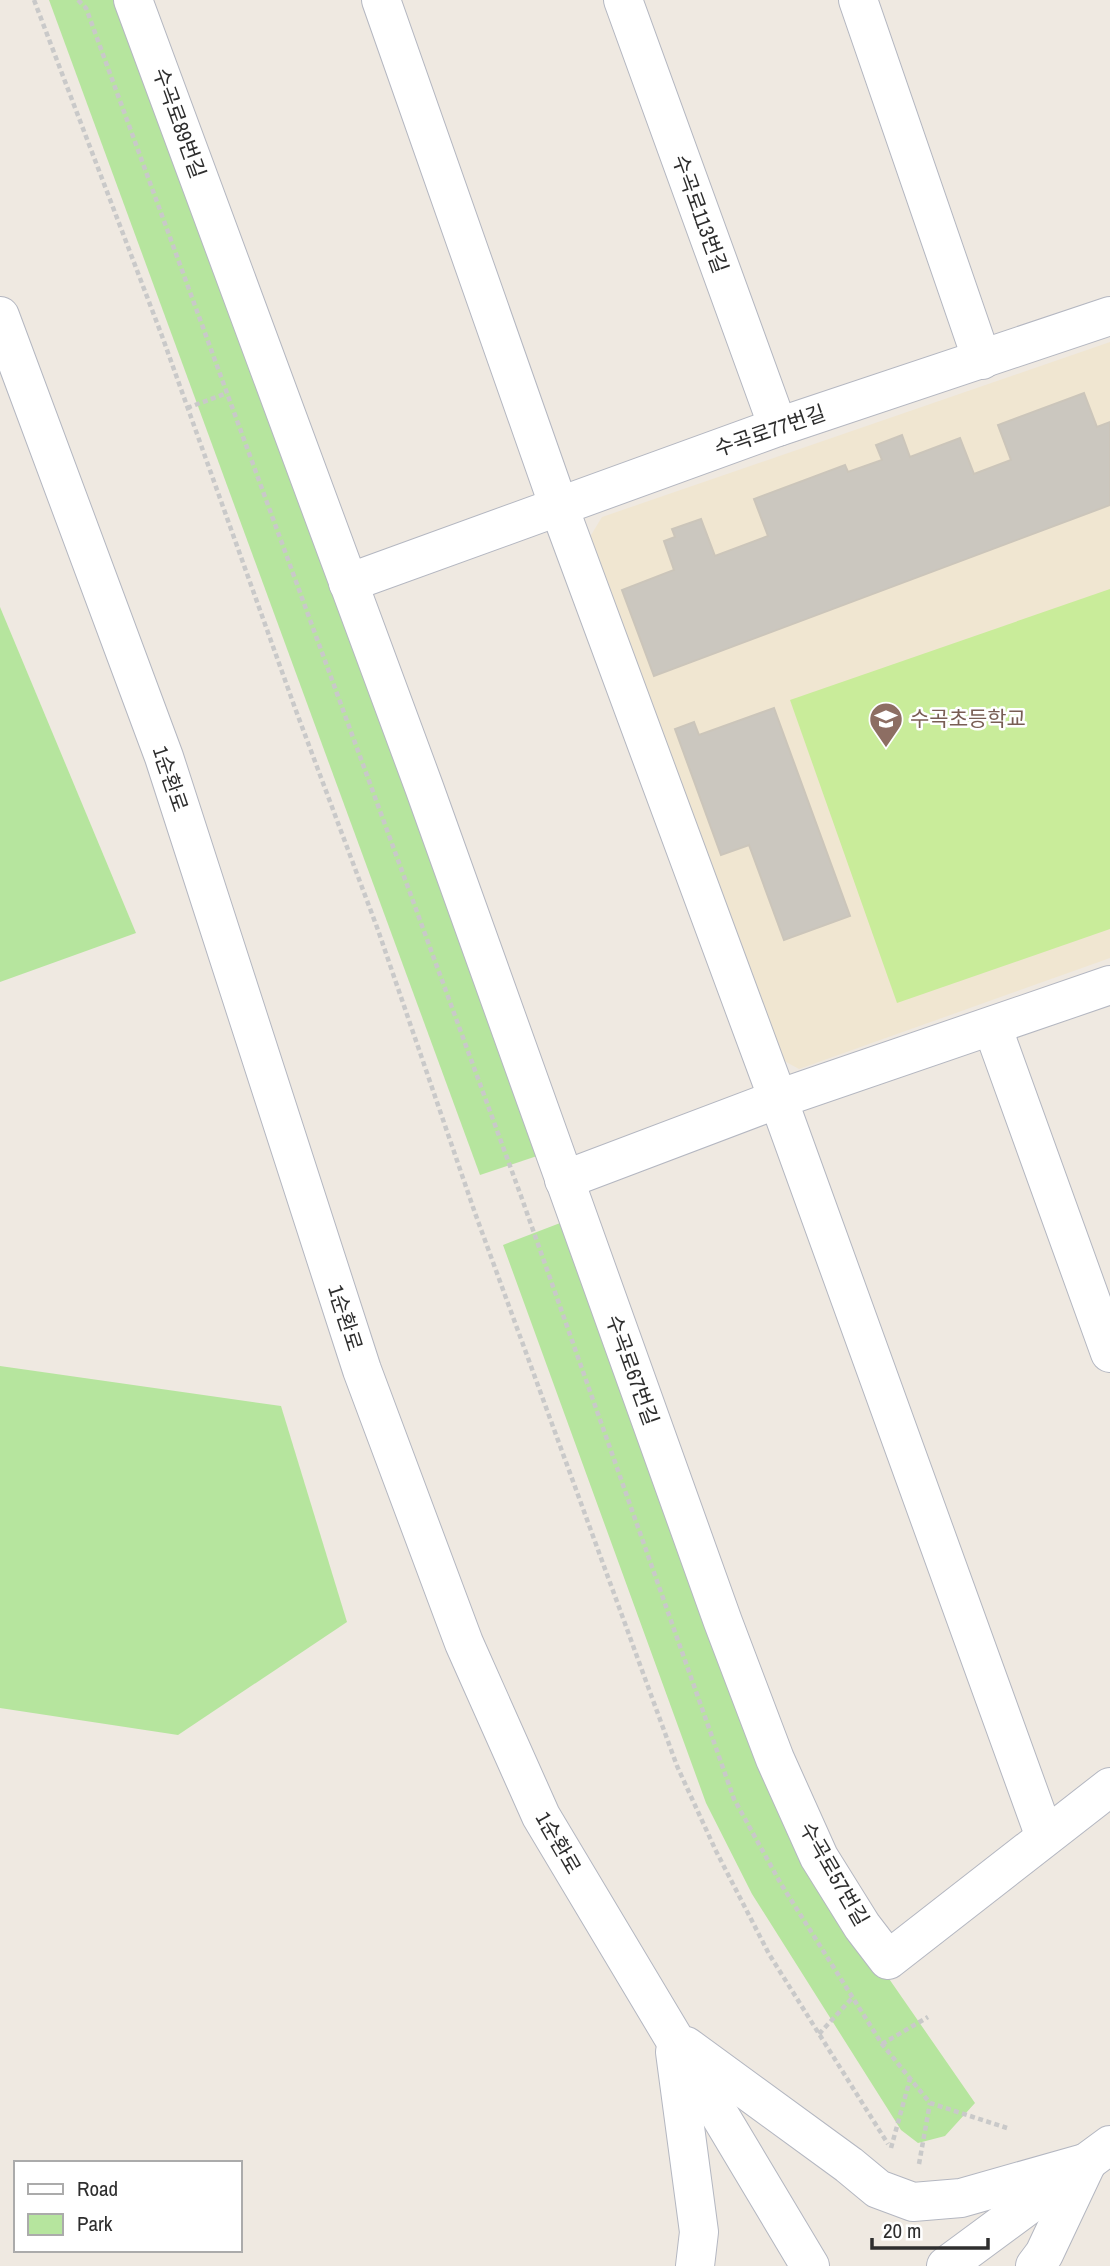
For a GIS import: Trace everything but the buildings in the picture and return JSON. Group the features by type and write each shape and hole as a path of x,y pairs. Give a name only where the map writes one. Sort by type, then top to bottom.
{"street":[{"name":"수곡로89번길","path":"133,0 348,583"},
{"path":"381,0 559,506 778,1099 1045,1838"},
{"name":"수곡로113번길","path":"623,0 778,427"},
{"path":"863,15 982,360"},
{"name":"1순환로","path":"0,316 163,757 362,1370 464,1643 541,1815 810,2266"},
{"name":"수곡로77번길","path":"348,583 778,427 1110,316"},
{"name":"수곡로67번길","path":"348,583 701,1560"},
{"path":"564,1180 778,1099 1110,985"},
{"path":"992,1026 1108,1348"},
{"name":"수곡로57번길","path":"701,1560 775,1759 819,1857 862,1926 888,1960 1110,1787"},
{"path":"673,2036 878,2189 913,2202 961,2198 1099,2154"},
{"path":"673,2036 699,2232 695,2266"},
{"path":"946,2266 1099,2154"},
{"path":"1035,2266 1099,2154"}],"path":[{"path":"34,0 379,930 475,1213 677,1766 716,1851 769,1954 896,2157"},
{"path":"78,0 86,8 521,1196"},
{"path":"187,408 227,393"},
{"path":"819,2034 853,1997"},
{"path":"882,2044 928,2017"},
{"path":"891,2149 910,2078"},
{"path":"918,2172 930,2103 1007,2128"}],"shaded area":[{"name":"수곡초등학교","path":"1110,342 1110,958 799,1069 768,1052 588,540 602,517"}],"green space":[{"path":"49,0 119,0 543,1154 480,1175"},
{"path":"1110,589 1110,929 897,1003 790,700"},
{"path":"0,607 136,933 0,982"},
{"path":"568,1220 811,1866 975,2103 945,2136 918,2143 901,2130 752,1894 706,1803 503,1245"},
{"path":"0,1366 281,1406 347,1622 178,1735 0,1708"}],"place":[{"name":"수곡초등학교","path":"886,749"}]}
